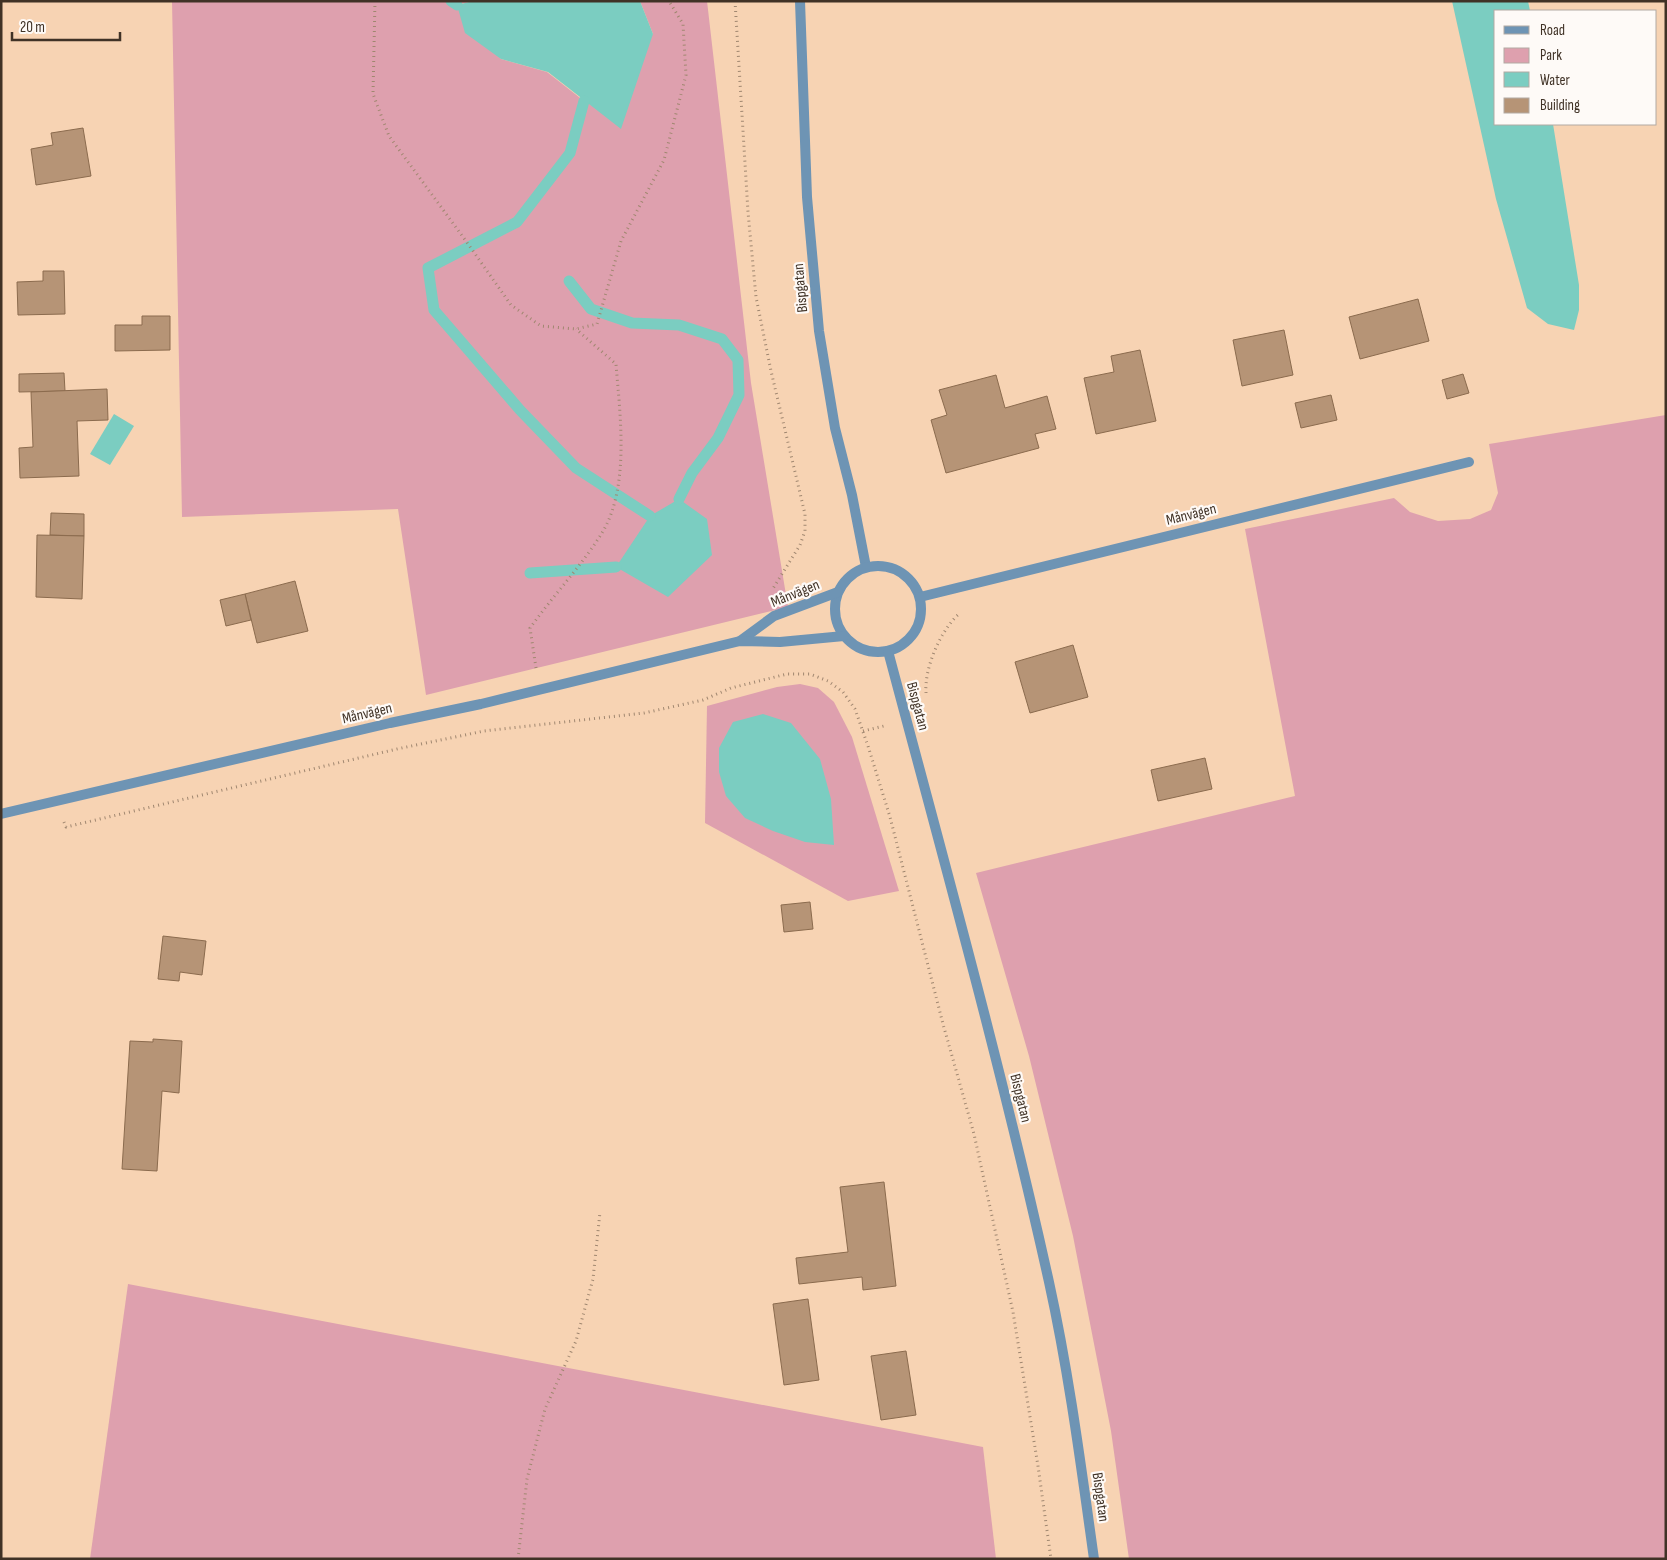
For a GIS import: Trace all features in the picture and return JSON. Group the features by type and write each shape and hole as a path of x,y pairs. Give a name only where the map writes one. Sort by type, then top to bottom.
{"street":[{"name":"Bispgatan","path":"800,1 807,197 819,331 835,428 852,495 866,567"},
{"name":"Månvägen","path":"920,597 1470,462"},
{"path":"866,567 892,568 904,574 914,584 920,597 922,610 919,624 912,636 901,646 888,652 872,653 856,647 844,636 836,622 834,605 844,581 866,567"},
{"name":"Månvägen","path":"740,641 774,616 838,592"},
{"name":"Månvägen","path":"1,814 390,723 539,691 740,641 780,642 844,636"},
{"name":"Bispgatan","path":"888,652 981,999 1049,1283 1075,1420 1094,1559"}],"path":[{"path":"375,1 373,94 389,136 511,305 541,326 576,329 597,324 621,241 664,160 686,75 683,24 669,1"},
{"path":"735,1 748,212 756,297 771,371 805,514 805,531 800,545 776,581 771,592 770,601 774,616"},
{"path":"539,691 530,628 602,532 618,492 621,422 616,364 576,329"},
{"path":"927,698 926,690 932,661 940,636 952,619 965,609 967,584"},
{"path":"780,642 787,674"},
{"path":"59,800 66,827 388,751 474,733 644,714 703,700 731,688 787,674 810,674 828,681 843,692 855,709 890,817 943,1024 974,1134 1013,1312 1051,1559"},
{"path":"863,731 906,720"},
{"path":"518,1559 527,1479 545,1409 576,1341 593,1279 600,1212"}],"green space":[{"path":"172,1 473,1 457,5 501,59 547,72 584,101 653,34 640,1 707,1 751,383 788,607 426,695 398,509 182,517"},
{"path":"1666,415 1666,1559 1129,1559 1111,1431 1073,1236 1029,1056 976,873 1295,796 1245,529 1394,498 1410,512 1438,521 1470,519 1491,510 1498,493 1489,444"},
{"path":"800,684 818,688 834,702 852,737 899,891 848,901 705,823 707,706 777,687"},
{"path":"128,1284 983,1447 996,1559 90,1559"}],"water":[{"path":"473,1 640,1 653,34 621,129 548,72 501,59 465,33 457,5"},
{"path":"1452,1 1528,1 1530,10 1494,10 1494,125 1553,125 1579,285 1579,310 1574,330 1548,324 1527,308 1496,199"},
{"path":"114,414 134,426 110,465 90,454"},
{"path":"679,499 707,519 712,555 668,597 616,567 650,516"},
{"path":"763,714 791,723 820,759 831,799 834,845 805,842 773,831 745,818 726,796 719,772 719,748 733,722"}],"building":[{"path":"83,128 91,176 36,185 31,149 53,145 51,133"},
{"path":"43,271 64,271 65,314 18,315 17,282 43,281"},
{"path":"1418,299 1429,341 1360,359 1349,317"},
{"path":"142,316 170,316 170,350 115,351 115,325 142,325"},
{"path":"1284,330 1293,375 1242,386 1233,340"},
{"path":"1140,350 1156,421 1096,434 1084,378 1114,372 1111,356"},
{"path":"64,373 65,391 19,392 19,374"},
{"path":"1463,374 1469,393 1447,399 1442,380"},
{"path":"996,375 1005,408 1047,396 1056,429 1035,434 1039,448 946,473 931,420 947,415 939,390"},
{"path":"107,389 108,420 77,421 79,476 20,478 19,448 33,447 31,392"},
{"path":"1331,395 1337,420 1301,428 1295,403"},
{"path":"51,513 84,514 84,536 50,535"},
{"path":"37,535 84,536 82,599 36,597"},
{"path":"295,581 308,631 257,643 245,594"},
{"path":"245,594 251,620 226,626 220,600"},
{"path":"1073,645 1088,697 1030,713 1015,662"},
{"path":"1205,758 1212,789 1158,801 1151,770"},
{"path":"810,902 813,929 784,932 781,905"},
{"path":"163,936 206,941 202,975 180,972 179,981 158,979"},
{"path":"153,1039 182,1041 179,1093 162,1091 157,1171 122,1169 130,1041 153,1042"},
{"path":"884,1182 896,1286 863,1290 862,1277 799,1284 796,1258 848,1252 840,1187"},
{"path":"808,1299 819,1380 784,1385 773,1304"},
{"path":"906,1351 916,1415 881,1420 871,1356"}],"waterway":[{"path":"451,1 457,5"},
{"path":"584,101 570,153 517,222 428,268 434,310 520,410 576,468 650,516"},
{"path":"569,281 591,309 632,323 679,325 722,339 738,360 739,395 718,438 692,473 679,499"},
{"path":"530,573 616,567"}]}
